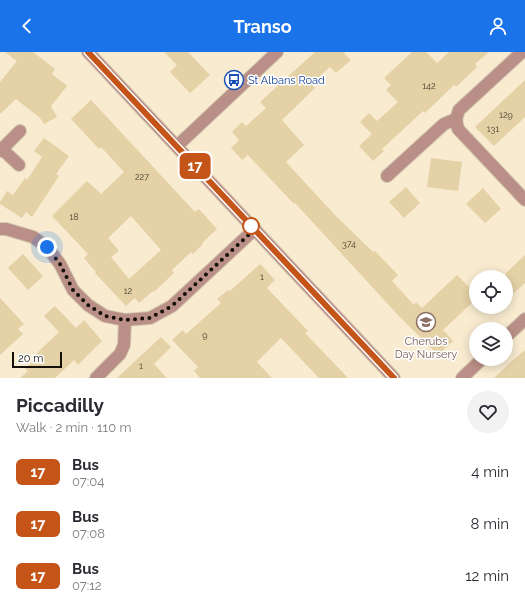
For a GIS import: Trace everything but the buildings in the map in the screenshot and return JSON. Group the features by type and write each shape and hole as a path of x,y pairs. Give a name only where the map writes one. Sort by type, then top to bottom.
{"street":[{"path":"88,52 394,378"},
{"path":"177,146 277,52"},
{"path":"522,52 459,110 456,119 458,129 525,200"},
{"path":"388,176 444,124 456,119"},
{"path":"19,165 1,150 20,131"},
{"path":"0,229 6,229 32,236 47,247 60,264 73,290 88,305 105,316 125,320 150,318 172,306 255,229"},
{"path":"513,330 525,319"},
{"path":"96,378 120,354 124,345 125,320"},
{"path":"462,378 475,366"}],"bus line":[{"name":"17","path":"88,52 394,378"}],"place":[{"name":"St Albans Road","path":"234,80"},
{"name":"Cherubs Day Nursery","path":"426,322"}],"route":[{"path":"47,247 60,264 73,290 88,305 105,316 125,320 150,318 172,306 255,229 251,226"}]}
